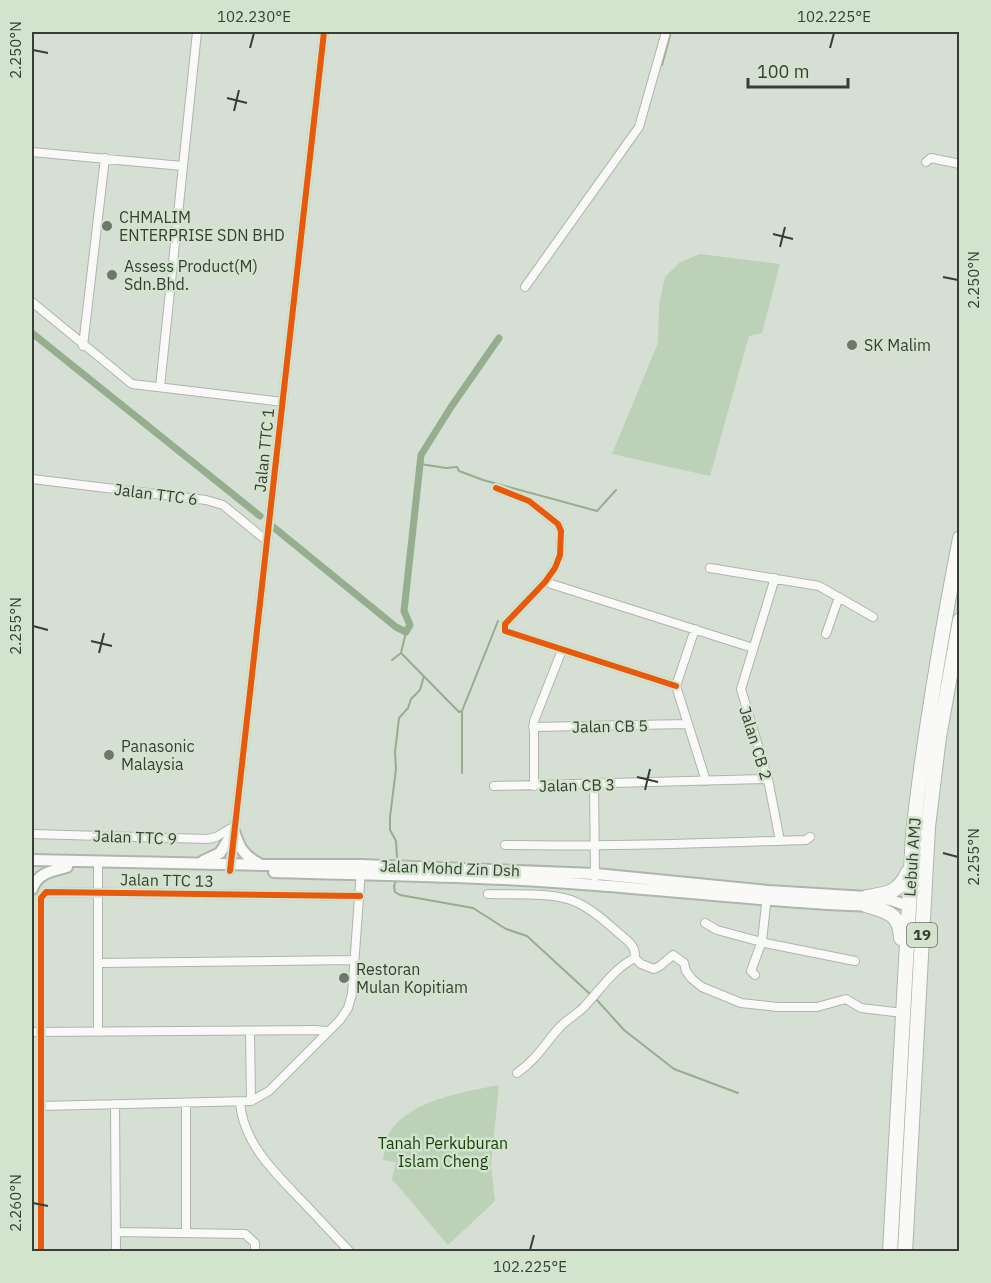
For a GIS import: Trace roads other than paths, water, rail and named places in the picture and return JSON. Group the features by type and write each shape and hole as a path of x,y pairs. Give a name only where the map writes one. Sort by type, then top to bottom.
{"highway":[{"name":"Lebuh AMJ","path":"890,1251 908,906 919,774 940,639 960,538"},
{"name":"Lebuh AMJ","path":"905,1251 928,827 932,788 960,620"},
{"path":"921,962 917,948 917,918 908,906 916,899 919,889 926,800 932,788"},
{"path":"867,902 896,890 911,867"},
{"path":"867,902 890,914 899,924 902,964 905,972"}],"main road":[{"path":"198,863 220,853 235,829"},
{"path":"235,829 242,852 262,865"},
{"name":"Jalan Mohd Zin Dsh","path":"32,860 198,863 230,867 262,865 361,869 415,875 595,880 908,906"},
{"name":"Jalan Mohd Zin Dsh","path":"32,866 361,869"},
{"path":"32,889 34,883 43,874 67,867"}],"street":[{"path":"160,387 197,32"},
{"name":"Jalan TTC 1","path":"230,867 324,32"},
{"path":"525,287 639,127 666,32"},
{"path":"32,152 182,166"},
{"path":"83,346 105,158"},
{"path":"926,162 931,158 960,164"},
{"path":"32,302 132,384 283,402"},
{"name":"Jalan TTC 6","path":"32,479 206,500 223,505 267,541"},
{"path":"496,488 529,501 560,527 560,555 555,568 546,582 506,624 505,631 676,686"},
{"path":"710,568 819,586 873,617"},
{"name":"Jalan CB 2","path":"775,578 741,683 741,697 768,778 780,841"},
{"path":"546,582 753,648"},
{"path":"826,634 839,597"},
{"path":"695,629 676,686 706,781"},
{"path":"534,786 533,727 562,650"},
{"name":"Jalan CB 5","path":"533,727 687,724"},
{"name":"Jalan CB 3","path":"494,786 768,778"},
{"path":"594,784 595,880"},
{"name":"Jalan TTC 9","path":"32,834 208,839 235,829"},
{"path":"505,845 596,847 806,840 810,837"},
{"path":"98,867 98,1032"},
{"path":"41,1106 240,1102 251,1101 269,1091 340,1020 348,1008 352,994 361,869"},
{"name":"Jalan TTC 13","path":"42,1032 41,898 46,892 360,896"},
{"path":"488,894 547,895 572,900 584,906 628,941 634,947 635,958 641,964 654,969 673,955 684,963 686,971 702,987 741,1003 777,1007 817,1007 846,999 861,1008 903,1013"},
{"path":"755,975 751,971 762,941 767,896"},
{"path":"705,922 717,930 855,961"},
{"path":"517,1073 532,1061 561,1026 584,1007 603,984 635,958"},
{"path":"98,963 354,960"},
{"path":"32,1032 315,1029 327,1031"},
{"path":"250,1031 251,1101"},
{"path":"41,1251 42,1032"},
{"path":"240,1102 241,1116 266,1163 350,1251"},
{"path":"186,1103 186,1233"},
{"path":"115,1104 116,1251"},
{"path":"116,1232 244,1234 255,1243 255,1251"}],"waterway":[{"path":"662,65 671,32"},
{"path":"32,333 260,516"},
{"path":"272,526 396,627 406,632 410,625 404,611 421,455 499,338"},
{"path":"420,464 446,468 457,467 459,471 483,480 597,511 616,490"},
{"path":"406,632 401,653 459,712 462,711 498,621"},
{"path":"392,660 401,653"},
{"path":"397,857 396,841 390,830 390,817 399,718 408,708 411,699 420,690 424,676"},
{"path":"462,711 462,773"},
{"path":"396,881 395,892 400,895 473,908 506,929 527,936 590,994"},
{"path":"596,999 624,1030 674,1069 738,1093"}],"place":[{"name":"CHMALIM ENTERPRISE SDN BHD","path":"107,226"},
{"name":"Assess Product(M) Sdn.Bhd.","path":"112,275"},
{"name":"SK Malim","path":"852,345"},
{"name":"Panasonic Malaysia","path":"109,755"},
{"name":"Restoran Mulan Kopitiam","path":"344,978"}],"park label":[{"name":"Tanah Perkuburan Islam Cheng","path":"443,1152"}]}
